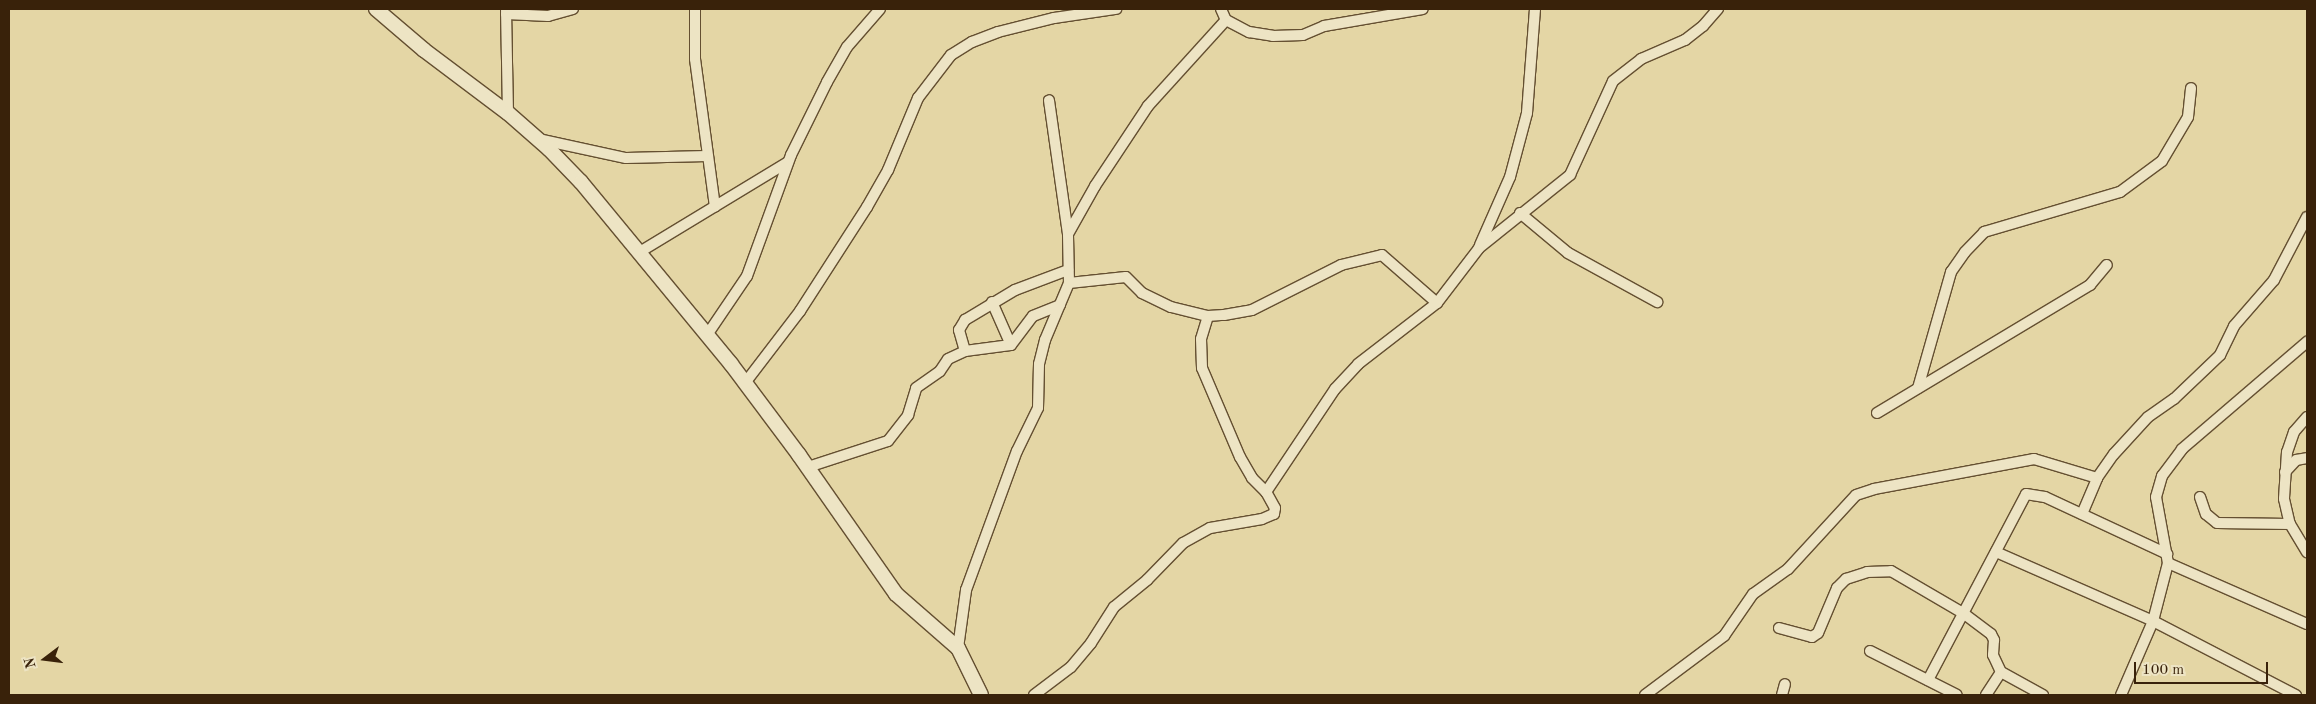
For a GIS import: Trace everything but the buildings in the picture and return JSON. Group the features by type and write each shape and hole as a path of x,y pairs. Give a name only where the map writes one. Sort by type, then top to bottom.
{"street":[{"path":"376,9 424,50 508,113 538,139 580,182 745,383 808,467 896,594 958,648 981,695"},
{"path":"508,113 506,11 548,16 573,9"},
{"path":"707,335 747,276 788,162 846,47 880,9"},
{"path":"745,383 800,311 867,207 888,170 918,98 951,55 972,42 998,32 1054,18 1116,9"},
{"path":"1222,9 1226,20 1249,32 1273,36 1303,35 1324,26 1423,9"},
{"path":"1478,248 1510,177 1526,113 1536,9"},
{"path":"1266,492 1335,389 1358,364 1436,303 1478,248 1570,175 1613,81 1641,59 1685,40 1704,26 1718,9"},
{"path":"692,10 695,59 715,207"},
{"path":"1068,234 1094,186 1148,106 1226,20"},
{"path":"1918,388 1951,272 1965,252 1984,232 2120,192 2162,161 2188,117 2191,88"},
{"path":"958,648 966,590 1017,451 1038,408 1042,352 1068,283 1068,234 1050,100"},
{"path":"538,139 626,158 707,156"},
{"path":"638,253 788,162"},
{"path":"1520,213 1568,252 1657,302"},
{"path":"2082,514 2098,478 2114,454 2148,417 2174,399 2220,355 2234,326 2274,280 2307,217"},
{"path":"1068,283 1126,277 1154,300 1171,308 1208,316 1252,310 1341,265 1369,256 1387,257 1436,303"},
{"path":"1877,413 2090,284 2108,265"},
{"path":"965,351 960,324 992,302 1022,287 1068,270"},
{"path":"992,302 1012,344"},
{"path":"808,467 888,441 908,416 916,388 940,370 954,355 965,351 1012,344 1033,316 1060,305"},
{"path":"1034,695 1071,667 1091,643 1114,607 1147,580 1183,543 1210,528 1262,519 1274,514 1275,508 1266,492 1252,478 1240,457 1202,368 1202,338 1208,316"},
{"path":"2121,695 2153,621 2168,558 2156,498 2162,476 2182,449 2307,342"},
{"path":"2307,417 2294,432 2287,452 2284,499 2290,524 2307,552"},
{"path":"2285,472 2296,460 2307,458"},
{"path":"1645,695 1724,636 1753,594 1788,569 1856,495 1874,489 2034,459 2098,478"},
{"path":"1928,680 2026,494 2045,497 2082,514 2168,558 2307,624"},
{"path":"2200,497 2206,514 2217,523 2290,524"},
{"path":"1996,552 2153,621 2296,695"},
{"path":"1779,628 1812,636 1818,633 1837,588 1846,579 1881,570 1891,571 1963,613 1994,640 1994,655 2001,672 2043,695"},
{"path":"1870,651 1956,695"},
{"path":"1986,695 2001,672"},
{"path":"1782,695 1785,684"}]}
